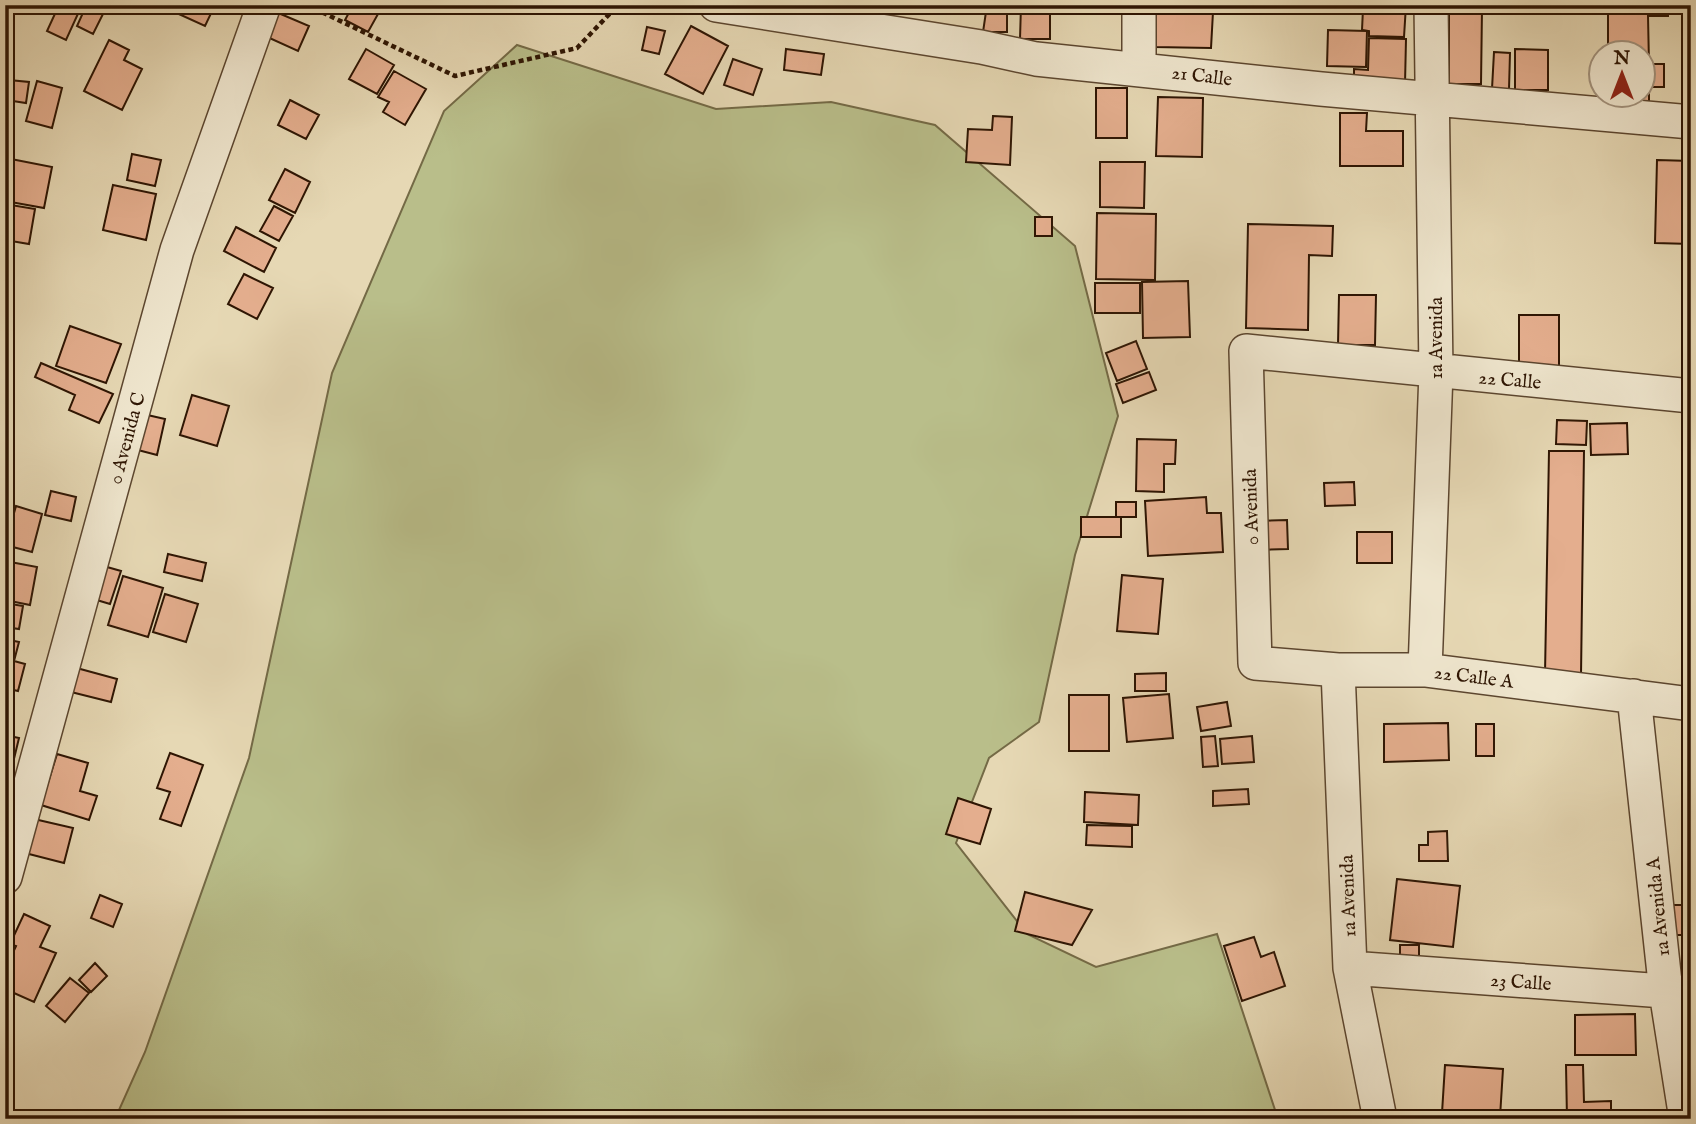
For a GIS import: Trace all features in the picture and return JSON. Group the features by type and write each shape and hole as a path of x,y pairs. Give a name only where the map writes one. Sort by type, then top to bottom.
{"street":[{"name":"0 Avenida C","path":"5,877 177,250 264,5"},
{"name":"21 Calle","path":"716,5 981,47 1036,59 1691,122"},
{"path":"1139,5 1139,68"},
{"name":"1a Avenida","path":"1425,670 1436,372 1431,5"},
{"name":"22 Calle","path":"1245,351 1691,396"},
{"name":"0 Avenida","path":"1245,351 1255,663"},
{"name":"22 Calle A","path":"1255,663 1338,670 1425,670 1691,704"},
{"name":"1a Avenida","path":"1338,670 1350,968 1380,1119"},
{"name":"1a Avenida A","path":"1634,695 1679,992 1685,1119"},
{"name":"23 Calle","path":"1350,968 1679,992"}],"path":[{"path":"307,5 455,76 577,48 618,5"}],"green space":[{"path":"517,45 716,109 831,102 935,125 1075,246 1118,416 1075,555 1039,722 989,758 956,843 1027,934 1096,967 1217,934 1278,1119 115,1119 145,1052 249,758 332,373 444,111"}],"building":[{"path":"59,5 82,5 66,40 47,31"},
{"path":"159,5 215,5 205,26"},
{"path":"329,5 346,5 343,11"},
{"path":"353,5 383,5 368,32 345,20"},
{"path":"841,5 874,5 873,15 841,13"},
{"path":"987,5 1007,5 1007,32 983,32"},
{"path":"1021,5 1050,5 1050,39 1020,39"},
{"path":"1318,5 1406,5 1404,37 1369,36 1369,31 1362,30 1363,9"},
{"path":"1608,5 1668,5 1668,16 1648,16 1648,38 1608,38"},
{"path":"86,6 103,14 93,34 77,26"},
{"path":"1156,9 1213,12 1211,48 1154,47"},
{"path":"1449,9 1482,9 1481,84 1449,84"},
{"path":"276,12 309,26 298,51 265,36"},
{"path":"691,26 728,46 703,94 665,74"},
{"path":"647,27 665,31 659,54 642,50"},
{"path":"1328,30 1367,31 1366,67 1327,66"},
{"path":"1369,38 1406,39 1405,84 1354,83 1354,69 1368,70"},
{"path":"109,40 129,50 124,60 142,69 122,110 84,91"},
{"path":"366,49 394,65 377,94 349,79"},
{"path":"786,49 824,54 821,75 784,70"},
{"path":"1515,49 1548,50 1548,90 1515,90"},
{"path":"1494,52 1510,53 1509,89 1492,89"},
{"path":"733,59 762,69 753,95 724,85"},
{"path":"1658,64 1664,64 1664,87 1658,87"},
{"path":"394,71 426,89 405,125 383,112 389,102 378,97"},
{"path":"9,80 29,82 26,103 6,100"},
{"path":"37,81 62,88 52,128 26,121"},
{"path":"1096,88 1127,88 1127,138 1096,138"},
{"path":"1158,97 1203,98 1202,157 1156,156"},
{"path":"290,100 319,115 306,139 278,125"},
{"path":"1340,113 1367,113 1366,131 1403,131 1403,166 1340,166"},
{"path":"993,116 1012,117 1010,165 966,162 968,129 992,130"},
{"path":"132,154 161,160 155,186 127,180"},
{"path":"11,159 52,167 44,208 5,201"},
{"path":"1657,160 1691,161 1691,244 1655,243"},
{"path":"1100,162 1145,162 1144,208 1100,207"},
{"path":"285,169 310,182 295,213 269,200"},
{"path":"113,185 156,194 146,240 103,230"},
{"path":"5,204 35,209 29,244 5,240"},
{"path":"274,206 293,216 279,241 260,231"},
{"path":"1097,213 1156,214 1155,280 1096,279"},
{"path":"1035,217 1052,217 1052,236 1035,236"},
{"path":"1248,224 1333,226 1332,256 1309,255 1308,330 1246,328"},
{"path":"236,227 276,248 264,272 224,251"},
{"path":"244,274 273,288 257,319 228,304"},
{"path":"1188,281 1190,337 1143,338 1142,282"},
{"path":"1095,283 1140,283 1140,313 1095,313"},
{"path":"1339,295 1376,295 1375,345 1338,345"},
{"path":"1519,315 1559,315 1559,367 1519,366"},
{"path":"70,326 121,344 106,383 56,366"},
{"path":"1136,341 1147,369 1117,381 1106,353"},
{"path":"41,363 113,394 99,423 69,410 75,395 35,377"},
{"path":"1149,372 1156,390 1123,403 1116,384"},
{"path":"192,395 229,406 217,446 180,435"},
{"path":"143,414 165,419 157,455 134,449"},
{"path":"1557,420 1587,421 1586,445 1556,444"},
{"path":"1627,423 1628,454 1591,455 1590,424"},
{"path":"1137,439 1176,440 1175,464 1164,464 1164,492 1136,491"},
{"path":"1549,451 1584,451 1581,675 1545,674"},
{"path":"1354,482 1355,505 1325,506 1324,483"},
{"path":"51,491 76,497 71,521 45,515"},
{"path":"1206,497 1207,513 1221,513 1223,552 1148,556 1145,501"},
{"path":"1116,502 1136,502 1136,517 1116,517"},
{"path":"16,506 42,514 32,552 5,545"},
{"path":"1081,517 1121,517 1121,537 1081,537"},
{"path":"1287,520 1288,549 1257,550 1255,521"},
{"path":"1357,532 1392,532 1392,563 1357,563"},
{"path":"168,554 206,563 202,581 164,572"},
{"path":"5,561 37,567 30,605 5,600"},
{"path":"100,565 121,571 110,604 90,598"},
{"path":"1122,575 1163,579 1158,634 1117,631"},
{"path":"123,576 163,588 148,637 108,625"},
{"path":"165,594 198,604 186,642 153,632"},
{"path":"5,603 23,606 19,629 5,627"},
{"path":"5,639 19,642 14,661 25,664 18,691 5,688"},
{"path":"73,667 117,679 111,702 67,691"},
{"path":"1166,673 1166,691 1135,691 1135,674"},
{"path":"1169,694 1173,738 1127,742 1123,698"},
{"path":"1069,695 1109,695 1109,751 1069,751"},
{"path":"1227,702 1231,726 1201,731 1197,707"},
{"path":"1448,723 1449,760 1384,762 1384,724"},
{"path":"1476,724 1494,724 1494,756 1476,756"},
{"path":"5,735 19,738 13,763 5,761"},
{"path":"1215,736 1218,766 1203,767 1201,737"},
{"path":"1252,736 1254,762 1222,764 1220,739"},
{"path":"170,753 203,765 181,826 160,819 170,792 157,788"},
{"path":"57,754 88,763 80,791 97,796 89,820 41,805"},
{"path":"1248,789 1249,804 1213,806 1213,791"},
{"path":"1085,792 1139,795 1138,825 1084,822"},
{"path":"958,798 991,809 980,844 946,834"},
{"path":"34,819 73,828 64,863 25,853"},
{"path":"1087,825 1132,826 1132,847 1086,845"},
{"path":"1447,831 1448,861 1419,861 1419,845 1428,845 1428,832"},
{"path":"1397,879 1460,886 1453,947 1390,940"},
{"path":"1025,892 1092,910 1072,945 1015,931"},
{"path":"100,895 122,904 113,927 91,918"},
{"path":"1673,905 1691,905 1691,935 1673,935"},
{"path":"24,914 50,926 40,947 56,953 34,1002 5,989 5,970 16,946 10,944"},
{"path":"1254,937 1261,957 1274,952 1285,986 1242,1001 1224,946"},
{"path":"1400,945 1419,945 1419,958 1400,958"},
{"path":"95,963 107,976 91,992 79,980"},
{"path":"70,978 89,993 65,1022 46,1006"},
{"path":"1635,1014 1636,1055 1575,1055 1575,1015"},
{"path":"1445,1065 1503,1069 1500,1117 1442,1113"},
{"path":"1566,1065 1583,1065 1584,1102 1611,1101 1611,1119 1567,1119"}]}
